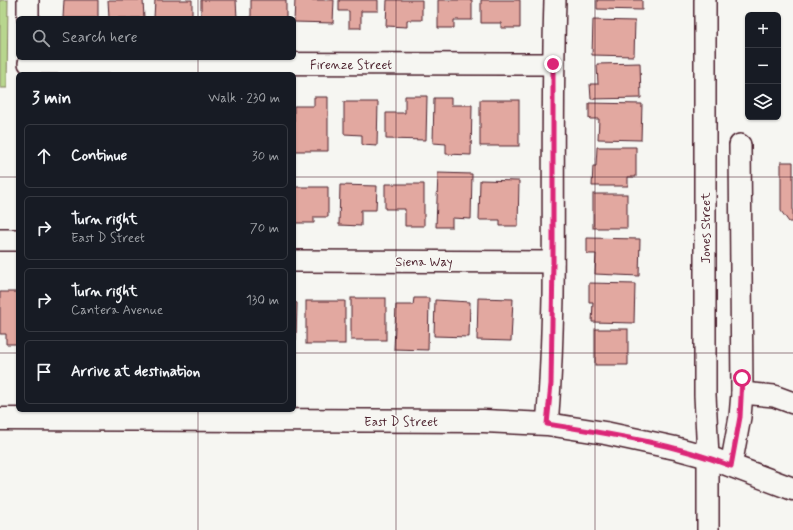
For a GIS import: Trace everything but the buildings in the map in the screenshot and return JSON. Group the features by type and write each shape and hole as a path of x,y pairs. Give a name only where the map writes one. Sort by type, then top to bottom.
{"main road":[{"name":"East D Street","path":"0,419 484,421 547,424 605,433 675,448 708,457 793,489"}],"street":[{"path":"28,0 28,16"},
{"path":"547,424 551,384 553,262 553,64 555,0"},
{"name":"Jones Street","path":"705,0 705,395 708,457 708,530"},
{"name":"Firenze Street","path":"29,65 553,64"},
{"path":"731,466 740,417 742,393 740,145"},
{"path":"0,240 16,240"},
{"name":"Siena Way","path":"296,261 553,262"},
{"path":"742,393 774,396 793,403"}],"green space":[{"path":"0,0 8,0 7,88 0,88"}],"route":[{"path":"553,64 553,262 551,384 547,424 605,433 675,448 708,457 731,466 740,417 742,378"}]}
